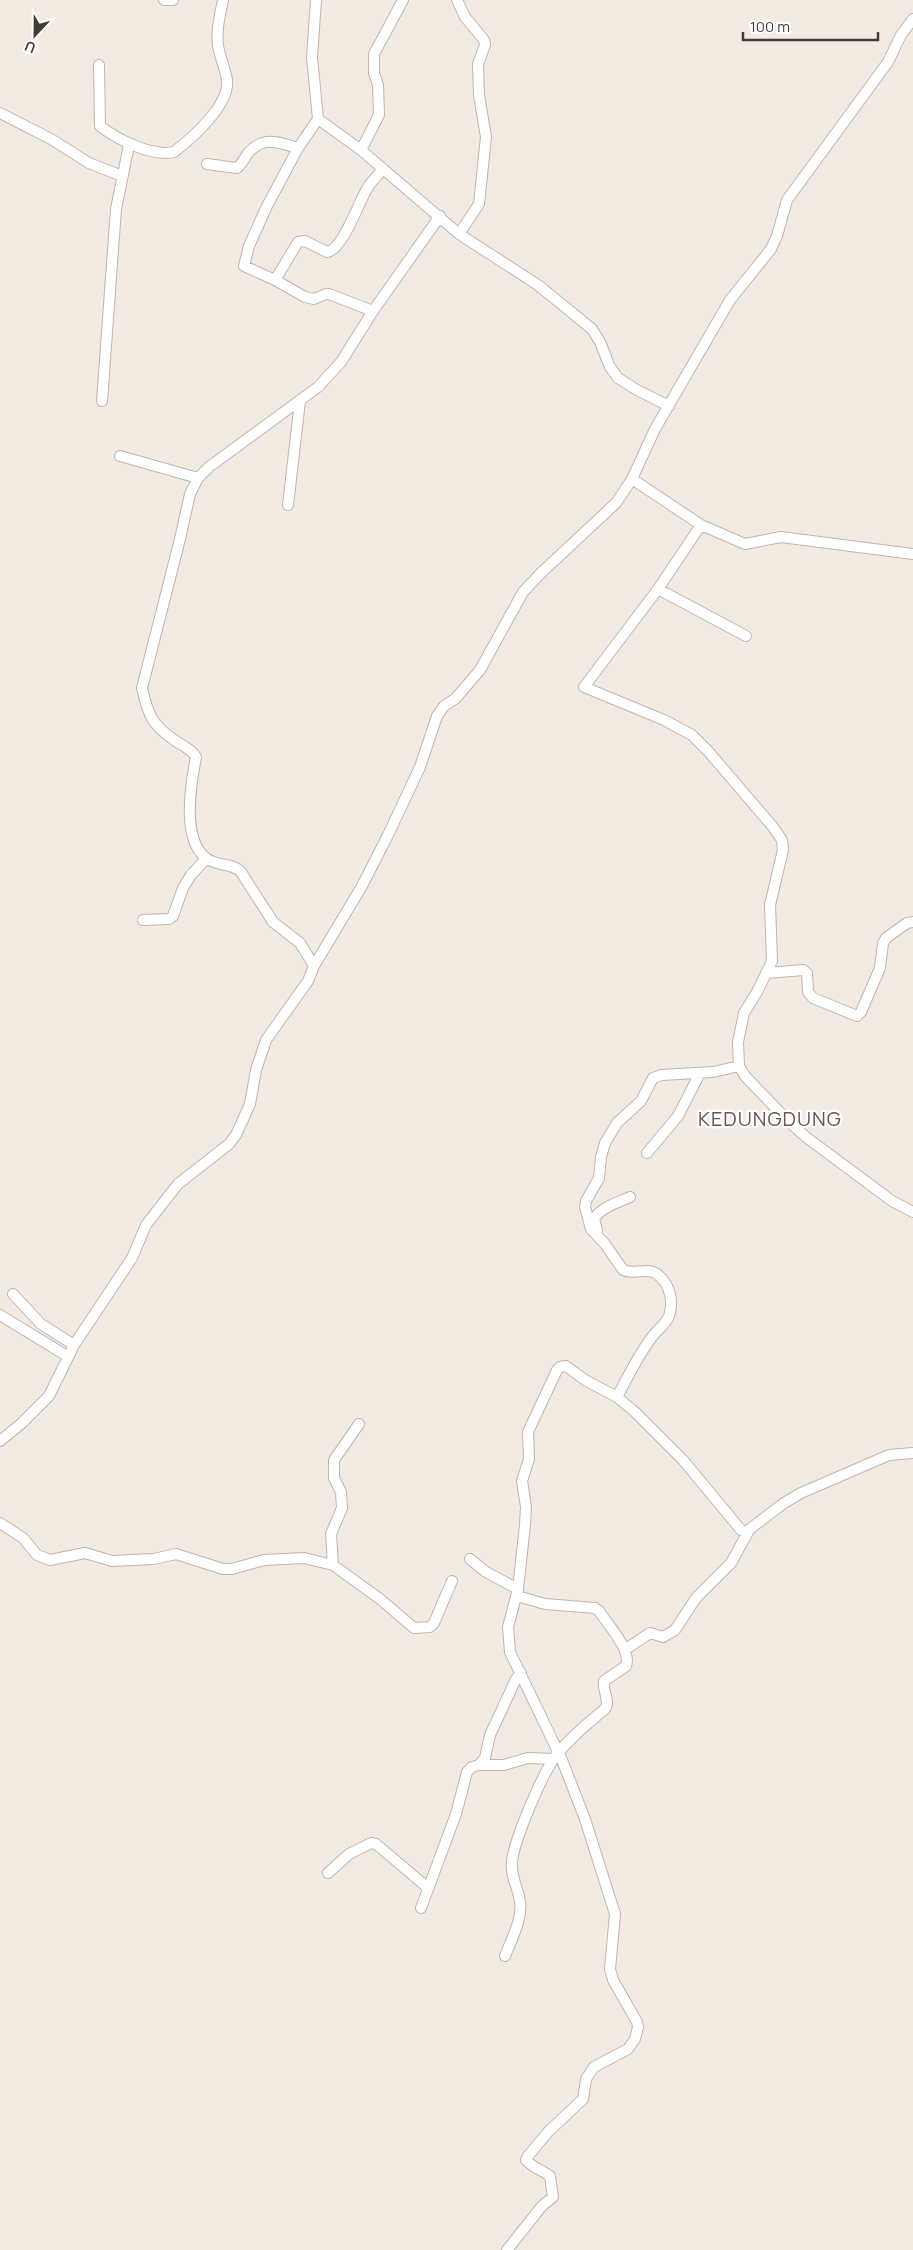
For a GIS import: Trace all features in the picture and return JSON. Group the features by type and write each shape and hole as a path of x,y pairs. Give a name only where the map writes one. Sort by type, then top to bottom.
{"street":[{"path":"164,0 173,0"},
{"path":"99,65 100,126 129,145 161,152 174,152 207,121 222,102 227,81 217,32 223,0"},
{"path":"316,0 312,57 318,119 298,148 266,208 249,246 244,266 275,280 305,297 314,300 329,294 373,311"},
{"path":"361,150 379,114 378,85 374,73 374,54 403,0"},
{"path":"456,0 465,17 484,40 478,64 479,95 486,138 479,204 459,234"},
{"path":"0,1441 22,1423 48,1396 59,1378 67,1356 132,1258 146,1225 178,1184 229,1144 236,1134 250,1104 256,1070 266,1040 308,981 314,966 362,886 420,768 437,716 444,706 455,699 480,670 523,592 616,503 632,479 655,429 730,300 771,249 777,236 787,200 888,62 901,35 913,19"},
{"path":"0,113 51,139 89,163 122,176"},
{"path":"318,119 361,150 459,234 531,281 592,329 600,342 610,367 618,378 669,406"},
{"path":"207,164 237,168 253,148 264,142 278,141 298,148"},
{"path":"102,401 116,209 129,145"},
{"path":"275,280 298,242 305,241 328,252 334,250 343,238 368,187 382,169"},
{"path":"314,966 300,944 273,922 242,872 235,866 206,859 197,845 189,818 196,757 191,750 154,725 146,708 142,688 190,494 198,478 225,454 318,387 341,362 373,311 440,216"},
{"path":"288,505 300,401"},
{"path":"120,456 198,478"},
{"path":"632,479 701,525 745,544 782,537 913,554"},
{"path":"701,525 658,589 584,687 664,720 692,736 708,751 774,826 782,840 783,850 770,904 772,961 744,1013 738,1042 739,1066 745,1076 800,1131 892,1201 913,1212"},
{"path":"658,589 746,636"},
{"path":"143,920 169,919 173,916 183,888 191,875 206,859"},
{"path":"767,973 803,970 807,974 808,992 813,998 856,1016 861,1012 880,968 883,944 886,938 907,923 913,922"},
{"path":"617,1397 651,1338 669,1316 671,1301 669,1290 661,1278 652,1272 627,1272 623,1270 588,1224 586,1201 599,1178 601,1157 605,1143 616,1123 641,1101 653,1078 661,1075 700,1073 739,1066"},
{"path":"647,1153 678,1116 700,1073"},
{"path":"599,1238 594,1219 597,1215 607,1207 630,1198"},
{"path":"13,1294 41,1324 74,1345"},
{"path":"0,1315 67,1356"},
{"path":"507,2250 542,2206 553,2197 550,2176 541,2169 533,2168 526,2160 528,2156 548,2132 583,2099 586,2079 594,2066 628,2050 638,2033 637,2022 617,1991 610,1969 615,1924 614,1908 577,1796 556,1755 510,1652 508,1639 508,1627 517,1593 525,1525 526,1507 522,1481 529,1459 528,1432 557,1370 560,1367 566,1366 586,1380 617,1397 683,1460 741,1530 748,1532"},
{"path":"333,1565 331,1534 342,1508 341,1492 334,1478 334,1460 359,1424"},
{"path":"626,1649 650,1632 664,1637 675,1630 696,1598 718,1578 736,1557 748,1532 784,1503 801,1493 889,1456 913,1453"},
{"path":"0,1523 23,1538 37,1555 50,1560 85,1554 112,1561 154,1559 176,1554 223,1569 232,1569 264,1560 291,1557 333,1565 380,1599 414,1628 430,1627 434,1623 452,1580"},
{"path":"470,1559 517,1593 545,1604 595,1608 626,1649 628,1657 626,1666 604,1681 604,1691 608,1701 605,1709 556,1755 532,1802 512,1861 512,1873 521,1904 514,1935 505,1956"},
{"path":"479,1765 486,1758 490,1735 516,1679 521,1673"},
{"path":"421,1908 456,1814 467,1772 472,1767 479,1765 504,1765 528,1758 556,1755"},
{"path":"328,1873 349,1854 372,1843 376,1844 428,1888"}],"district":[{"name":"KEDUNGDUNG","path":"770,1119"}]}
